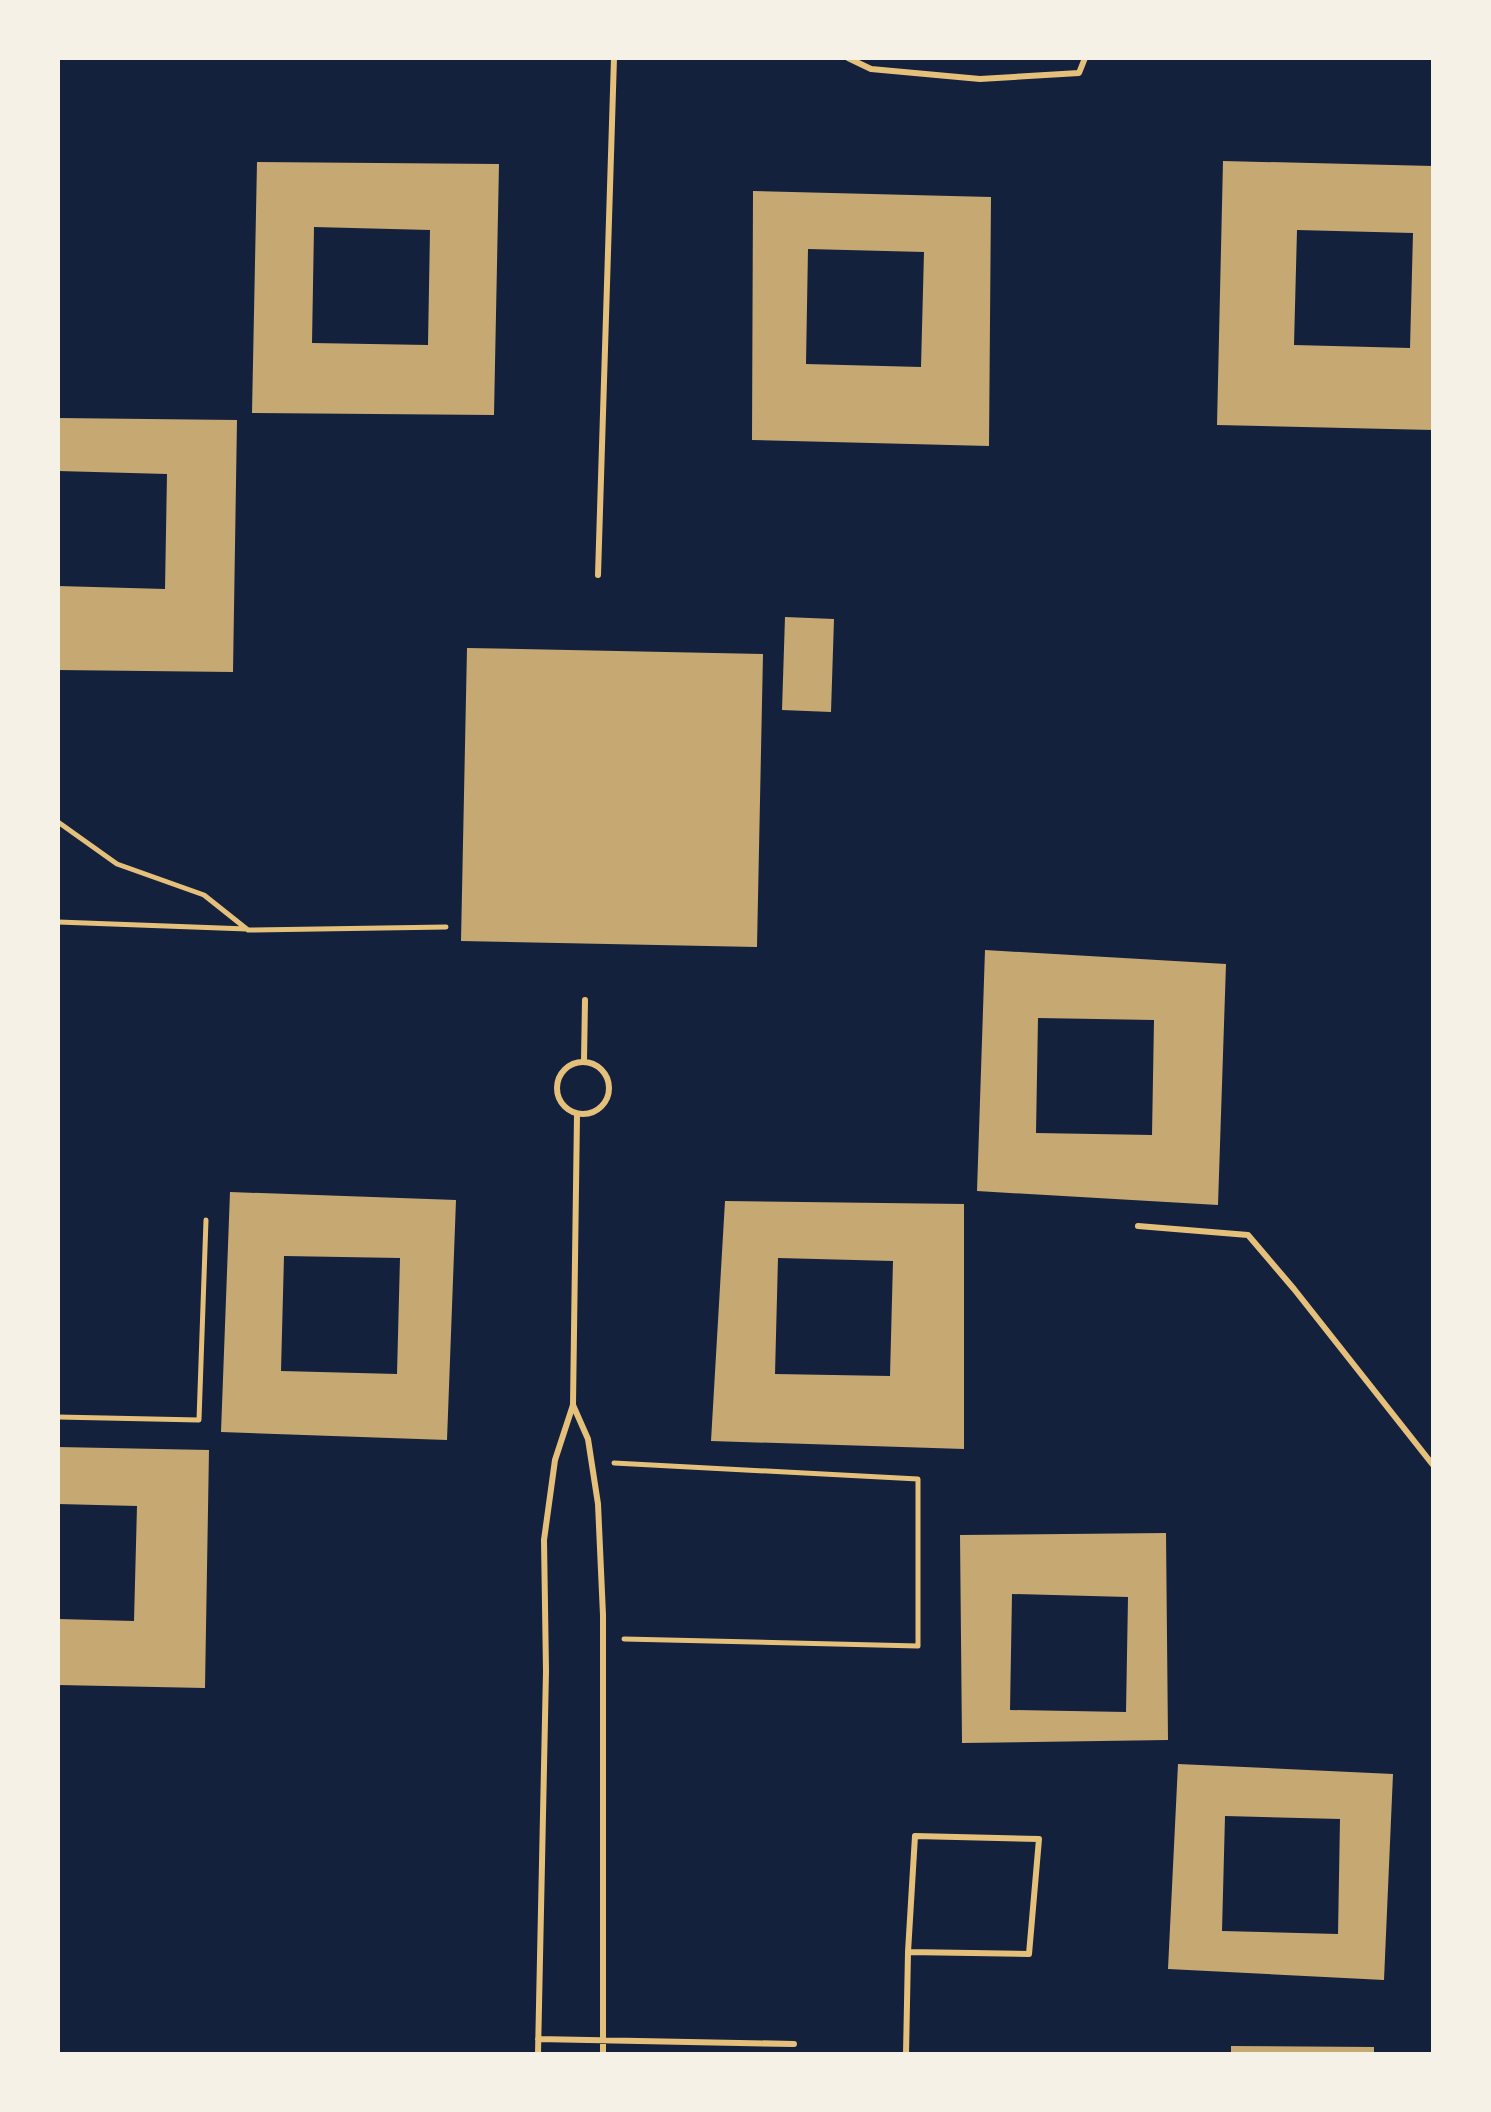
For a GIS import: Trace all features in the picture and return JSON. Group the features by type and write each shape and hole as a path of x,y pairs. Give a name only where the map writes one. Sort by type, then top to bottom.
{"lane":[{"path":"598,575 614,58"},
{"path":"848,58 871,69 980,79 1079,73 1085,58"},
{"path":"584,1061 585,1000"},
{"path":"584,1061 599,1068 607,1077 610,1092 603,1107 591,1114 577,1115 562,1105 556,1092 559,1075 571,1064 584,1061"},
{"path":"538,2054 546,1671 544,1540 555,1460 573,1405 577,1115"},
{"path":"1138,1226 1248,1235 1433,1465"},
{"path":"573,1405 588,1439 598,1504 603,1639 603,2054"},
{"path":"906,2054 908,1952 915,1836 1039,1839 1029,1954 908,1952"},
{"path":"538,2039 794,2044"}],"path":[{"path":"58,822 117,864 204,895 248,930"},
{"path":"58,922 248,930 446,927"},
{"path":"58,1417 199,1420 206,1220"},
{"path":"591,1462 918,1479 918,1646 603,1639"}],"building":[{"path":"1223,161 1433,166 1433,430 1217,425","holes":["1297,230 1413,233 1410,348 1294,345"]},
{"path":"257,162 499,164 494,415 252,413","holes":["314,227 430,230 428,345 312,343"]},
{"path":"753,191 991,197 989,446 752,440","holes":["808,249 924,252 921,367 806,364"]},
{"path":"58,418 237,420 233,672 58,670 58,586 165,589 167,474 58,471"},
{"path":"785,617 834,619 831,712 782,710"},
{"path":"467,648 763,654 757,947 461,941"},
{"path":"985,950 1226,964 1218,1205 977,1191","holes":["1038,1018 1154,1020 1152,1135 1036,1133"]},
{"path":"230,1192 456,1200 447,1440 221,1432","holes":["284,1256 400,1258 397,1374 281,1371"]},
{"path":"725,1201 964,1204 964,1449 711,1441","holes":["778,1258 893,1261 890,1376 775,1374"]},
{"path":"58,1447 209,1450 205,1688 58,1685 58,1619 134,1621 137,1506 58,1504"},
{"path":"1166,1533 1168,1740 962,1743 960,1535","holes":["1012,1594 1128,1597 1126,1712 1010,1710"]},
{"path":"1178,1764 1393,1774 1384,1980 1168,1969","holes":["1225,1816 1340,1819 1338,1934 1222,1931"]},
{"path":"1231,2046 1374,2047 1374,2054 1231,2054"}]}
